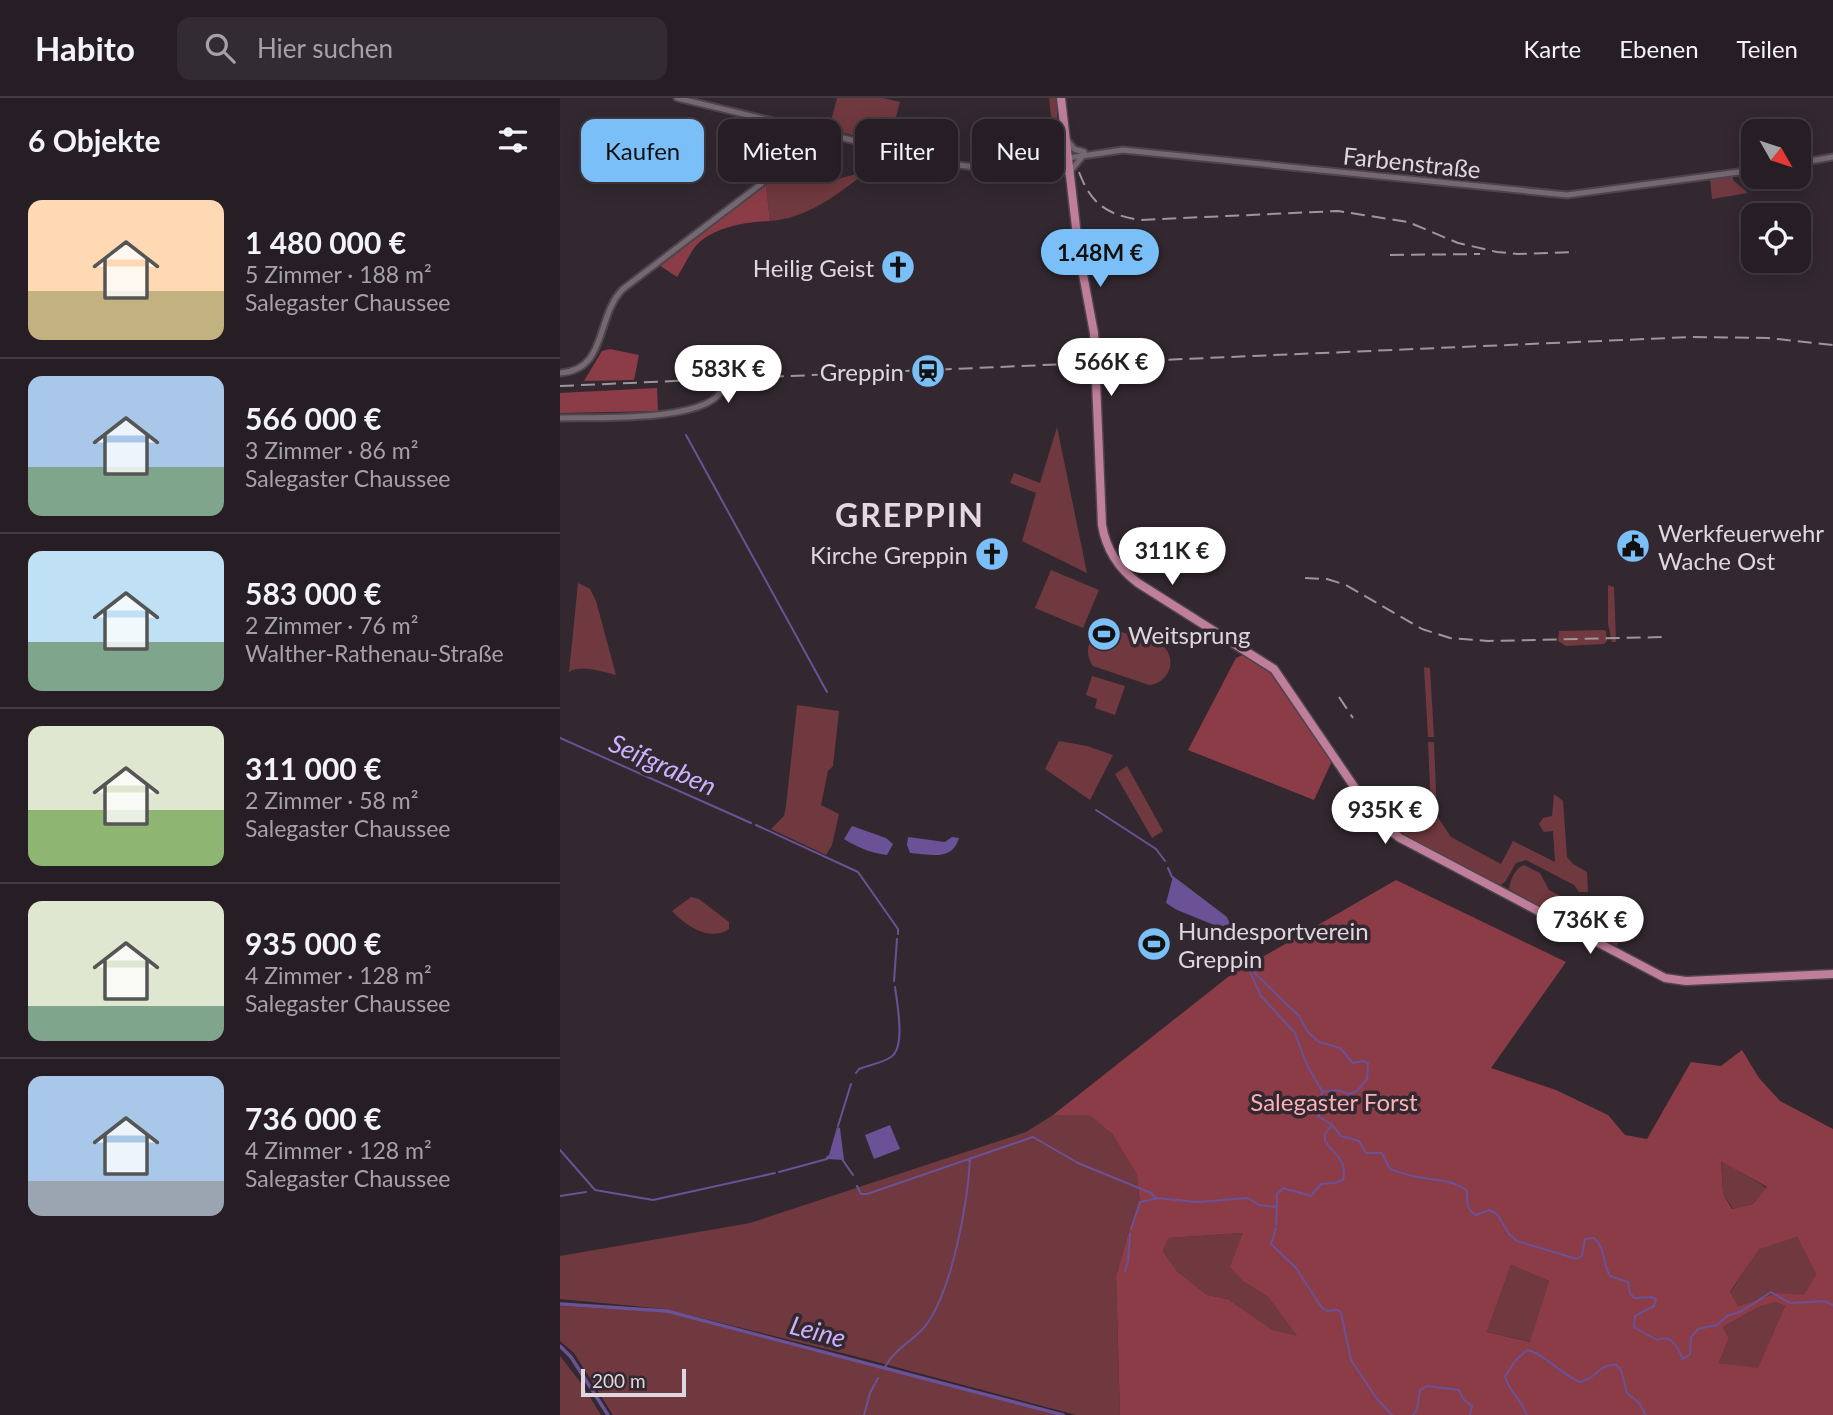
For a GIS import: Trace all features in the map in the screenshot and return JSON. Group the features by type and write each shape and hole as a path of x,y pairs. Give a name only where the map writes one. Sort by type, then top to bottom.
{"main road":[{"path":"1061,98 1063,119"},
{"path":"1064,135 1079,254 1094,333 1101,513 1107,546 1118,563 1135,580 1273,669 1375,817 1400,838 1657,975 1686,981 1833,974"}],"street":[{"name":"Farbenstraße","path":"677,98 764,119"},
{"path":"1064,135 1072,148 1087,154"},
{"name":"Farbenstraße","path":"841,137 972,167"},
{"name":"Farbenstraße","path":"1066,157 1123,150 1565,195 1741,172"},
{"path":"1064,170 1068,174 1078,160 1087,154"},
{"path":"1811,161 1833,157"},
{"path":"560,373 576,370 589,361 598,343 609,307 623,289 762,182"},
{"path":"560,418 666,414 708,402 719,396 723,387"}],"shaded area":[{"path":"837,98 883,98 900,102 895,119 855,119 855,136 841,132 841,119 832,119"},
{"path":"1049,98 1057,98 1057,119 1051,119"},
{"path":"855,174 855,181 807,212 770,221 767,182 841,182 841,178"},
{"path":"1733,176 1733,180 1748,193 1712,199 1710,179"},
{"path":"1057,427 1087,573 1022,541 1036,493 1010,483 1014,473 1040,483"},
{"path":"1051,570 1099,590 1083,628 1035,608"},
{"path":"578,583 590,589 596,601 616,675 586,669 569,672"},
{"path":"1608,585 1614,587 1616,642 1612,642 1608,624"},
{"path":"1107,627 1163,646 1168,652 1170,664 1162,680 1149,685 1093,666 1088,648 1092,638"},
{"path":"1604,630 1607,641 1604,644 1566,646 1558,641 1559,631"},
{"path":"1424,667 1430,668 1434,737 1428,737"},
{"path":"1092,676 1125,686 1115,715 1095,708 1097,699 1086,695"},
{"path":"797,705 839,711 833,766 828,771 821,805 839,814 832,845 826,855 771,829 784,816"},
{"path":"1059,741 1087,746 1113,755 1090,800 1045,769"},
{"path":"1428,742 1434,742 1437,816 1451,837 1501,864 1513,841 1555,862 1553,831 1544,832 1539,824 1543,818 1552,816 1554,794 1563,801 1567,857 1587,872 1588,892 1579,892 1574,885 1526,860 1516,863 1505,882 1500,885 1427,849 1379,813 1367,797 1398,800 1402,796 1419,806 1431,809"},
{"path":"1127,766 1163,831 1152,838 1115,774"},
{"path":"852,826 886,838 893,844 887,855 864,849 844,839"},
{"path":"908,837 945,842 952,837 959,838 951,851 932,855 910,853"},
{"path":"1524,865 1540,873 1549,890 1608,921 1627,923 1627,929 1617,946 1585,931 1571,921 1555,916 1509,889 1514,875"},
{"path":"1173,876 1227,917 1230,924 1219,927 1166,903"},
{"path":"691,897 699,899 729,922 729,929 722,933 706,933 684,922 672,911"},
{"path":"1053,1115 1089,1115 1112,1134 1137,1175 1140,1205 1130,1227 1116,1276 1120,1415 1076,1415 665,1309 560,1299 560,1256 750,1223 1026,1132"},
{"path":"890,1125 900,1149 874,1159 865,1135"},
{"path":"837,1127 840,1128 844,1160 826,1159 829,1155"},
{"path":"1721,1160 1767,1188 1753,1204 1733,1209 1723,1193"},
{"path":"1244,1233 1244,1282 1268,1297 1298,1337 1273,1330 1228,1299 1207,1295 1177,1271 1163,1251 1167,1238"},
{"path":"1797,1237 1816,1274 1804,1296 1777,1293 1738,1306 1730,1293 1759,1248"},
{"path":"1511,1265 1549,1281 1531,1342 1487,1332"},
{"path":"1776,1302 1785,1306 1758,1369 1719,1363 1729,1338 1723,1327 1759,1307"},
{"path":"560,1306 665,1312 1057,1415 613,1415 574,1353 560,1341"},
{"path":"560,1356 581,1383 601,1415 560,1415"}],"green space":[{"path":"766,185 770,221 740,224 710,235 694,248 677,277 659,265"},
{"path":"610,349 639,355 634,380 584,381 602,351"},
{"path":"657,388 658,411 560,413 560,393"},
{"path":"1245,654 1274,674 1332,761 1314,800 1188,750 1236,658"},
{"name":"Salegaster Forst","path":"1396,880 1566,962 1491,1068 1556,1090 1608,1115 1625,1135 1647,1139 1691,1062 1721,1066 1742,1050 1759,1078 1780,1101 1833,1129 1833,1415 1120,1415 1116,1276 1130,1227 1140,1205 1137,1175 1112,1134 1089,1115 1053,1115 1228,977","holes":["1721,1161 1767,1187 1753,1204 1732,1209 1723,1193","1243,1233 1230,1267 1244,1282 1268,1297 1297,1336 1273,1330 1228,1299 1207,1295 1177,1271 1163,1251 1168,1238","1797,1237 1816,1274 1804,1295 1777,1293 1738,1306 1730,1292 1759,1249","1511,1265 1549,1281 1530,1342 1487,1332","1776,1302 1785,1306 1758,1368 1719,1363 1729,1338 1723,1327 1759,1307"]}],"waterway":[{"path":"686,435 827,692"},
{"name":"Seifgraben","path":"560,738 751,823"},
{"path":"1096,810 1156,849 1165,861"},
{"name":"Seifgraben","path":"756,825 858,872 898,929 898,934"},
{"path":"1168,868 1172,877"},
{"name":"Seifgraben","path":"894,981 897,939"},
{"path":"1243,962 1299,1016 1308,1032 1319,1042 1340,1048 1353,1063 1368,1063 1367,1079 1358,1090 1350,1094 1336,1090 1322,1092 1318,1116 1331,1124"},
{"path":"1250,972 1261,996 1295,1033 1307,1065 1322,1091"},
{"name":"Seifgraben","path":"856,1073 859,1069 887,1059 896,1052 899,1024 895,987"},
{"name":"Seifgraben","path":"838,1126 851,1084"},
{"path":"857,1186 861,1194 867,1194 1033,1137 1078,1163 1151,1193 1156,1198 1197,1202 1248,1198 1259,1205 1277,1207 1277,1194 1283,1188 1311,1196 1321,1184 1343,1180 1342,1163 1325,1141 1325,1134 1332,1125 1341,1136 1359,1141 1366,1153 1382,1153 1390,1169 1462,1187 1467,1191 1470,1211 1476,1215 1489,1210 1497,1214 1509,1234 1517,1241 1577,1259 1582,1256 1585,1239 1594,1238 1600,1246 1610,1276 1628,1282 1634,1298 1656,1299 1654,1306 1635,1316 1634,1327 1657,1340 1670,1340 1683,1359 1690,1354 1691,1337 1698,1329 1717,1325 1727,1316 1742,1311 1771,1292 1790,1303 1825,1301 1833,1305"},
{"path":"560,1150 595,1190 653,1200 775,1173"},
{"path":"885,1367 889,1360 919,1333 938,1305 958,1242 970,1158"},
{"path":"779,1172 827,1159"},
{"path":"842,1159 853,1175"},
{"path":"560,1196 586,1192"},
{"path":"1131,1229 1140,1202 1155,1199"},
{"path":"1276,1225 1277,1208"},
{"path":"1276,1228 1271,1244 1296,1268 1322,1308 1327,1311 1338,1310 1341,1313 1351,1360 1377,1399 1392,1415"},
{"path":"1125,1271 1130,1234"},
{"name":"Leine","path":"560,1304 667,1311 1063,1415"},
{"path":"560,1346 571,1357 608,1415"},
{"path":"1527,1415 1505,1377 1515,1361 1527,1350 1580,1382 1606,1367 1616,1365 1621,1370 1627,1393 1639,1403 1646,1415"},
{"path":"864,1415 870,1393 878,1378"},
{"path":"1413,1415 1417,1410 1420,1390 1427,1386 1459,1390 1464,1400 1472,1406 1470,1415"}],"railway":[{"path":"1079,172 1089,192 1101,206 1139,220 1338,211 1408,222 1458,243 1497,252 1576,252"},
{"path":"1390,255 1480,254"},
{"path":"560,386 1692,337 1768,338 1833,345"},
{"path":"1305,578 1327,579 1346,585 1422,629 1450,638 1488,641 1665,637"},
{"path":"1339,697 1353,718"}],"place":[{"name":"Heilig Geist","path":"898,267"},
{"name":"Greppin","path":"928,371"},
{"name":"Werkfeuerwehr Wache Ost","path":"1633,546"},
{"name":"Kirche Greppin","path":"992,554"},
{"name":"Weitsprung","path":"1104,634"},
{"name":"Hundesportverein Greppin","path":"1154,944"}],"district":[{"name":"GREPPIN","path":"910,514"}]}
